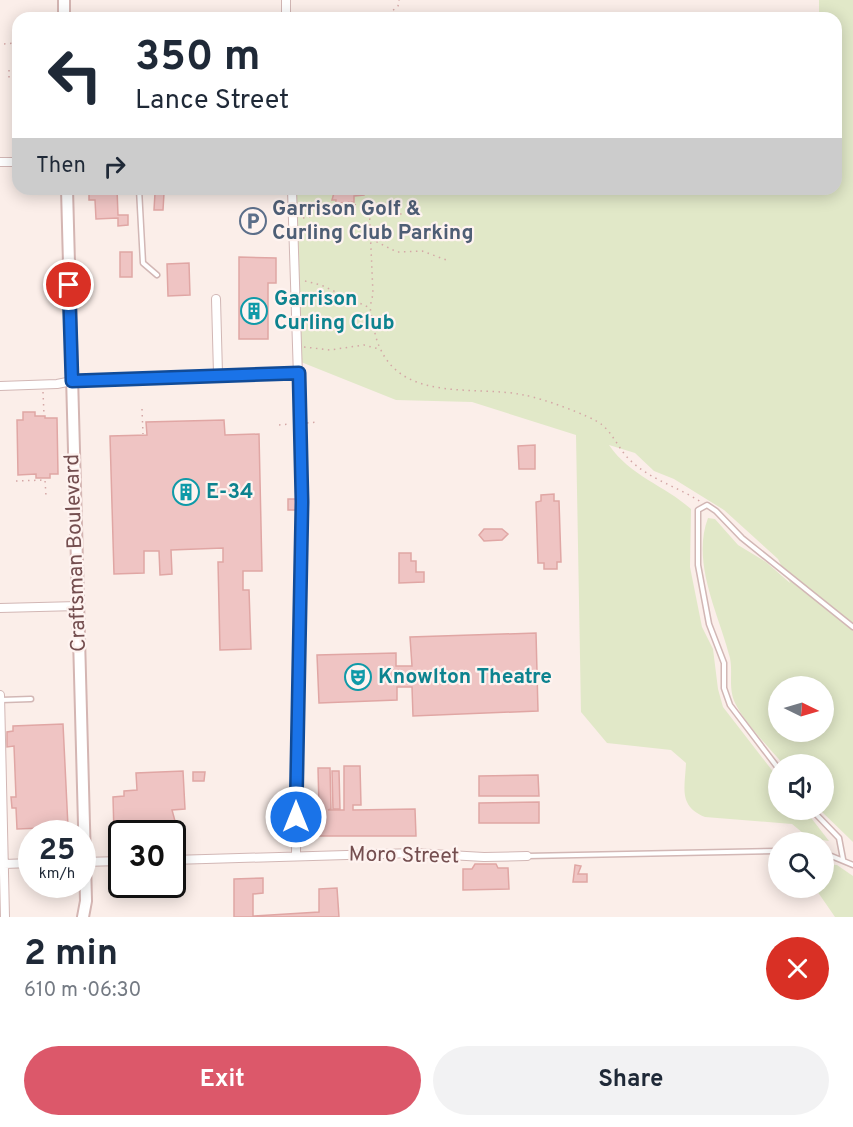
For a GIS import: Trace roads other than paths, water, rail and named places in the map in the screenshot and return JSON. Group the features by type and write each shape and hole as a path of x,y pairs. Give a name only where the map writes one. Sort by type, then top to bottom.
{"street":[{"name":"Craftsman Boulevard","path":"67,195 83,820"},
{"path":"292,195 302,502 297,674 296,856"},
{"path":"216,299 218,374"},
{"path":"0,386 218,374 299,373"},
{"path":"0,608 78,606"},
{"path":"0,695 2,864 5,917"},
{"name":"Moro Street","path":"186,860 414,853 484,857 526,856"},
{"path":"2,864 18,863"},
{"name":"Craftsman Boulevard","path":"83,917 86,898"}],"lane":[{"path":"139,195 143,263 157,275"},
{"path":"768,755 730,705 724,688 724,663 709,624 698,565 698,510 707,505 853,627"},
{"path":"0,700 31,699"},
{"path":"822,820 839,838 843,859"},
{"path":"526,856 768,851"},
{"path":"834,856 853,865"}],"place":[{"name":"Garrison Golf & Curling Club Parking","path":"253,221"},
{"name":"Garrison Curling Club","path":"254,311"},
{"name":"E-34","path":"186,492"},
{"name":"Knowlton Theatre","path":"358,677"}]}
